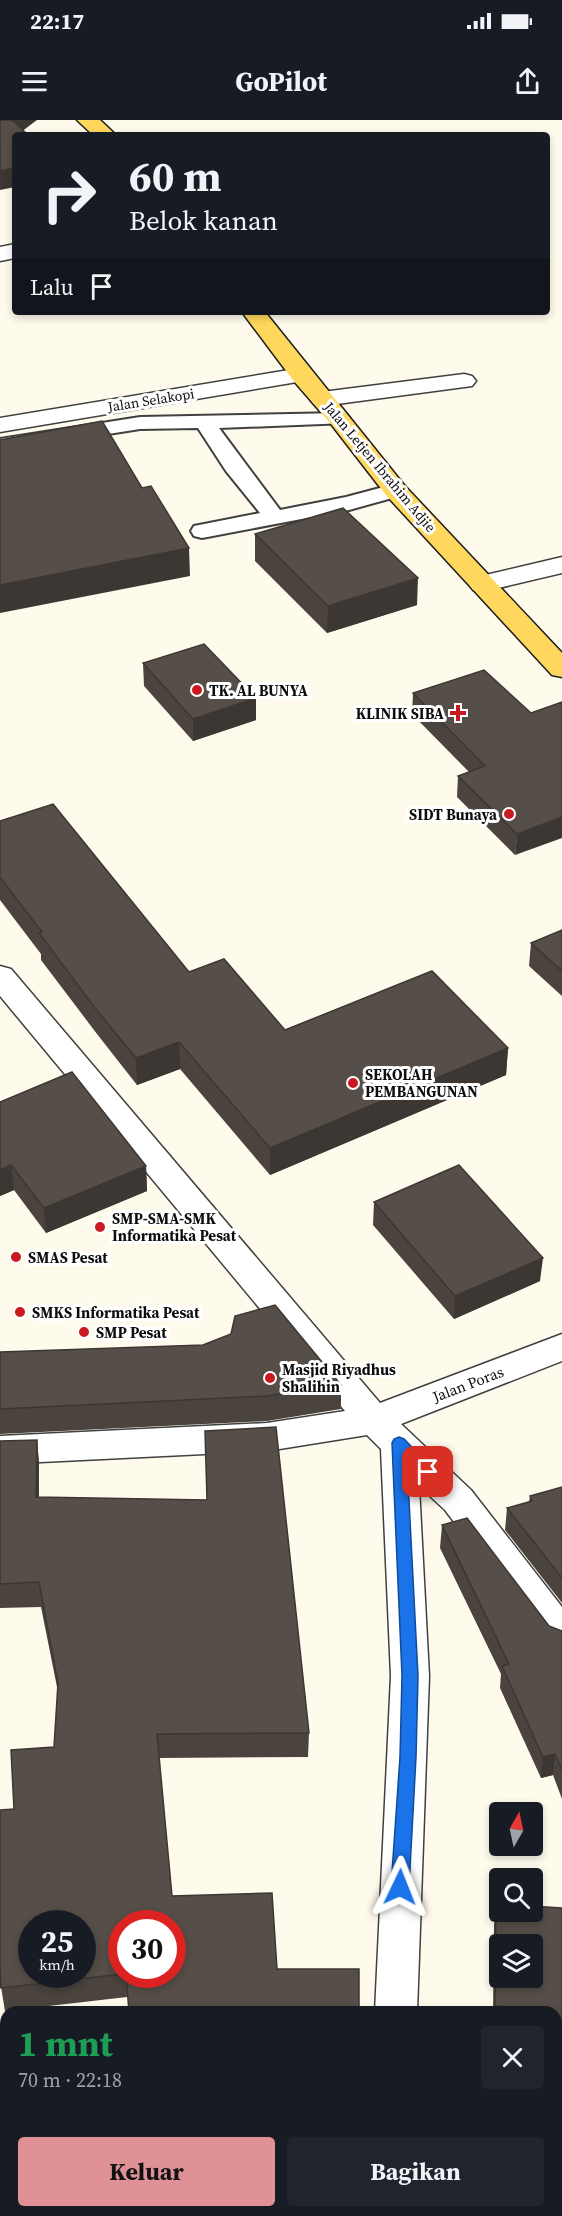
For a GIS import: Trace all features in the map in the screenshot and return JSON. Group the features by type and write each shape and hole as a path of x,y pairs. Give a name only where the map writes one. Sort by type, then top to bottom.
{"main road":[{"path":"87,120 102,132"},
{"name":"Jalan Letjen Ibrahim Adjie","path":"255,315 395,490 562,669"}],"street":[{"name":"Jalan Selakopi","path":"0,425 301,375"},
{"path":"322,399 464,381"},
{"path":"482,584 562,565"},
{"path":"0,975 386,1432 458,1500 562,1636"},
{"name":"Jalan Poras","path":"0,1450 386,1432 562,1347"},
{"path":"386,1432 410,1676 396,2006"}],"lane":[{"path":"0,445 140,423 340,419"},
{"path":"206,423 234,466 274,517"},
{"path":"202,531 349,503 395,490"}],"building":[{"path":"0,120 12,120 25,132 12,132 12,169 0,171"},
{"path":"102,421 142,488 151,486 189,548 0,585 0,440"},
{"path":"343,508 418,578 328,606 255,534"},
{"path":"204,644 256,698 193,719 143,663"},
{"path":"484,670 531,713 562,702 562,817 517,834 458,776 485,766 413,693"},
{"path":"53,804 189,972 224,959 285,1030 432,971 508,1048 270,1148 179,1042 136,1058 95,1008 0,877 0,821"},
{"path":"562,930 562,971 531,943"},
{"path":"72,1072 146,1166 44,1208 11,1165 0,1170 0,1102"},
{"path":"459,1165 543,1258 455,1296 374,1202"},
{"path":"275,1305 341,1385 267,1396 0,1409 0,1352 203,1345 231,1334 235,1316"},
{"path":"276,1427 309,1733 157,1734 172,1896 272,1893 277,1969 359,1969 359,2006 129,2006 127,1988 186,1988 186,1910 108,1910 108,1976 96,1977 96,1910 18,1910 18,1986 1,1988 0,1810 14,1809 11,1750 54,1747 58,1683 39,1582 0,1584 0,1441 37,1440 36,1497 207,1500 205,1431"},
{"path":"562,1487 562,1578 507,1508 532,1501 530,1496"},
{"path":"467,1518 549,1626 562,1631 562,1770 555,1754 543,1757 502,1666 509,1664 442,1525"},
{"path":"543,1907 562,1908 562,2006 495,2006 495,1988 543,1988 543,1934 496,1934 496,1922 543,1922"}],"place":[{"name":"TK. AL BUNYA","path":"197,690"},
{"name":"KLINIK SIBA","path":"458,713"},
{"name":"SIDT Bunaya","path":"509,814"},
{"name":"SEKOLAH PEMBANGUNAN","path":"353,1083"},
{"name":"SMP-SMA-SMK Informatika Pesat","path":"100,1227"},
{"name":"SMAS Pesat","path":"16,1257"},
{"name":"SMKS Informatika Pesat","path":"20,1312"},
{"name":"SMP Pesat","path":"84,1332"},
{"name":"Masjid Riyadhus Shalihin","path":"270,1378"}],"route":[{"path":"400,1887 408,1757 410,1676 399,1443 428,1472"}]}
